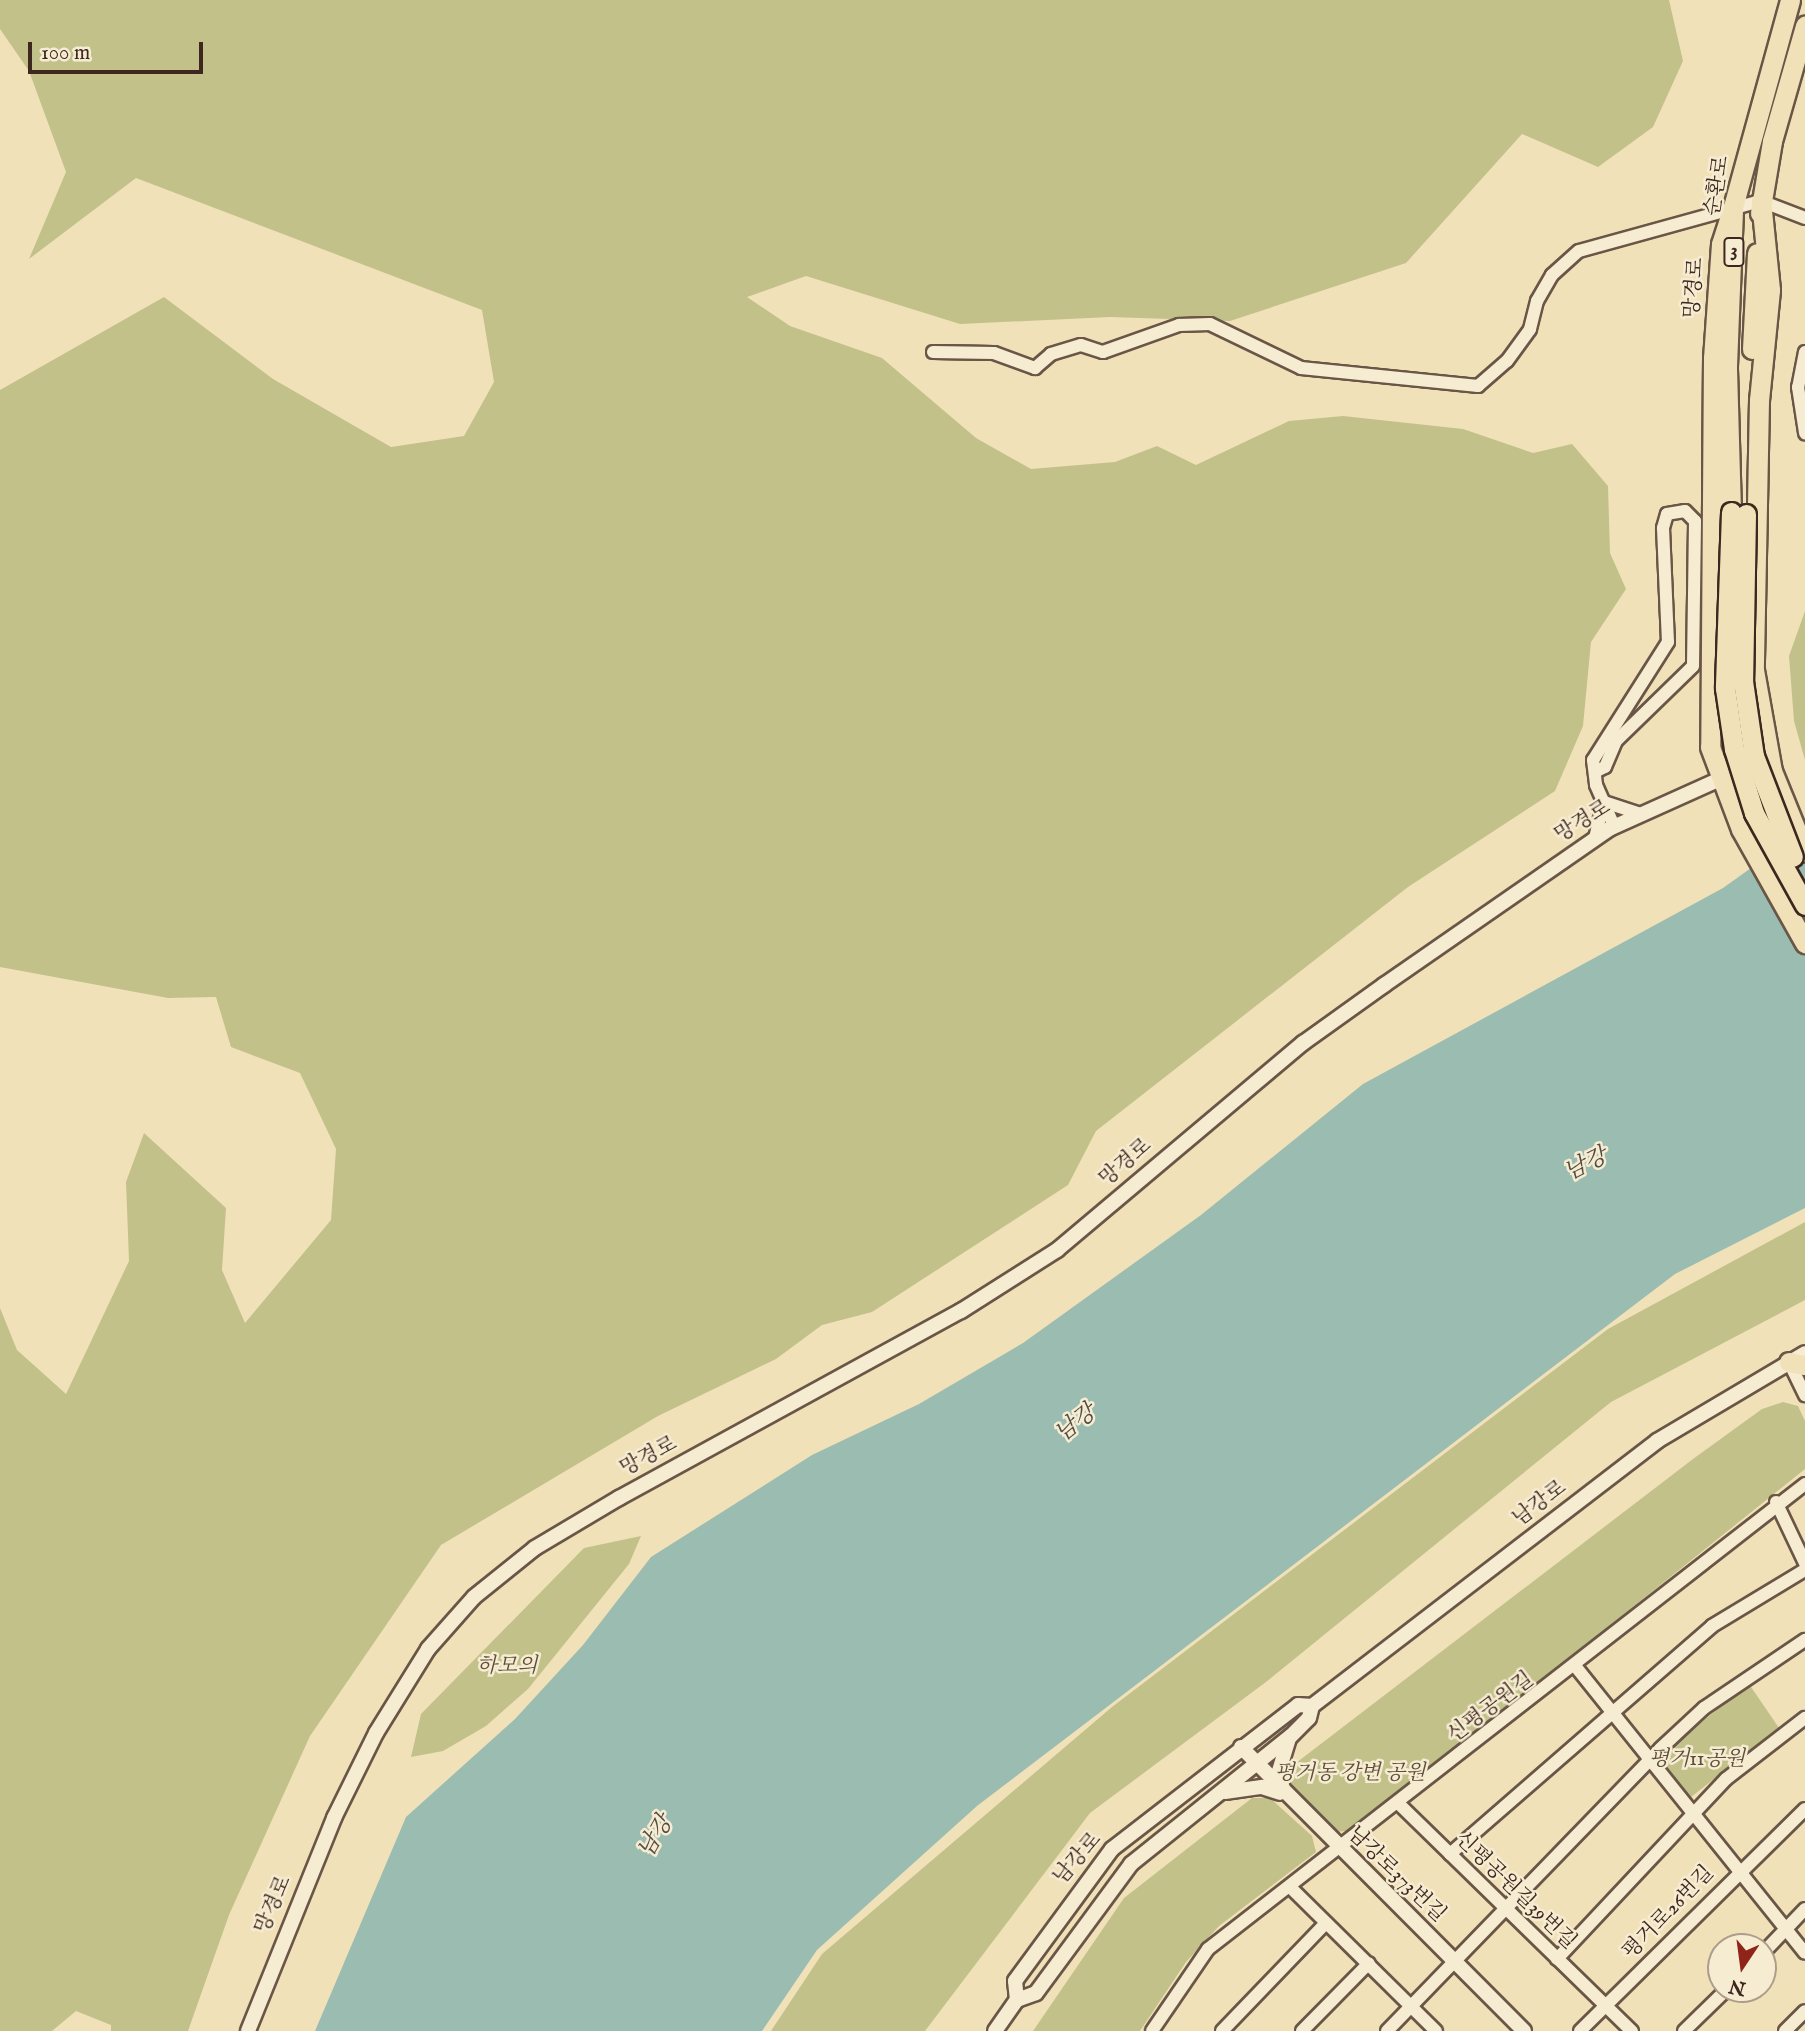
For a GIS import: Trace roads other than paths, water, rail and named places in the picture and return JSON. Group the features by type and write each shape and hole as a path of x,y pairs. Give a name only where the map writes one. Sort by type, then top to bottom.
{"main road":[{"name":"순환로","path":"1738,513 1727,366 1733,208 1790,0"},
{"name":"3","path":"1805,26 1761,201 1725,688 1734,748 1754,813 1805,905"},
{"path":"1761,201 1770,290 1759,400 1754,670 1772,771 1805,852"},
{"name":"망경로","path":"1718,780 1708,707 1713,358 1721,244 1733,208"},
{"name":"3","path":"1738,513 1743,681 1754,757 1778,826 1805,879"},
{"path":"1772,771 1718,780 1741,829 1805,943"}],"street":[{"path":"933,352 994,353 1035,368 1051,354 1081,345 1103,352 1179,325 1210,324 1301,368 1478,386 1507,361 1530,329 1536,301 1552,275 1578,251 1761,201 1805,218"},
{"path":"1805,352 1798,387 1805,433"},
{"path":"1595,772 1605,767 1616,741 1693,666 1695,521 1685,511 1667,514 1663,528 1668,642 1593,760 1595,772 1604,802 1614,826"},
{"name":"망경로","path":"248,2031 334,1818 376,1733 429,1649 474,1597 535,1548 865,1360 961,1311 1057,1250 1303,1043 1595,838 1614,826 1718,780"},
{"path":"1604,802 1642,814"},
{"path":"1595,838 1604,802"},
{"path":"1800,1360 1805,1395"},
{"name":"남강로","path":"995,2031 1017,2000 1035,1993 1131,1864 1291,1736 1309,1718 1312,1706 1657,1441 1800,1360"},
{"name":"신평공원길","path":"1159,2028 1208,1949 1576,1667 1776,1502 1805,1484"},
{"path":"1776,1502 1805,1563"},
{"path":"1450,1854 1614,1715 1712,1626 1805,1570"},
{"path":"1387,2031 1649,1759 1704,1708 1805,1640"},
{"path":"1576,1667 1737,1872 1805,1809"},
{"name":"남강로","path":"1017,2000 1015,1981 1071,1898 1112,1849 1298,1705 1312,1706"},
{"path":"1557,1959 1726,1779 1805,1718"},
{"path":"1285,1795 1279,1771 1291,1736"},
{"name":"남강로373번길","path":"1241,1747 1255,1765 1339,1850 1524,2031"},
{"path":"1222,1792 1262,1787 1285,1795"},
{"name":"신평공원길39번길","path":"1398,1803 1632,2031"},
{"name":"평거로26번길","path":"1580,2031 1737,1872 1805,1953"},
{"path":"1290,1887 1436,2031"},
{"path":"1777,1939 1805,1909"},
{"path":"1222,2031 1326,1923"},
{"path":"1302,2031 1369,1963"},
{"path":"1684,2031 1713,2003"},
{"path":"1785,2031 1805,2011"}],"water":[{"name":"남강","path":"1805,841 1805,1208 1675,1274 977,1806 817,1950 762,2031 315,2031 406,1817 515,1719 583,1645 651,1557 812,1455 919,1404 1023,1343 1201,1215 1363,1084 1723,888 1765,858"}],"park label":[{"name":"하모의","path":"507,1667"},
{"name":"평거11공원","path":"1697,1760"},
{"name":"평거동 강변 공원","path":"1350,1774"}]}
